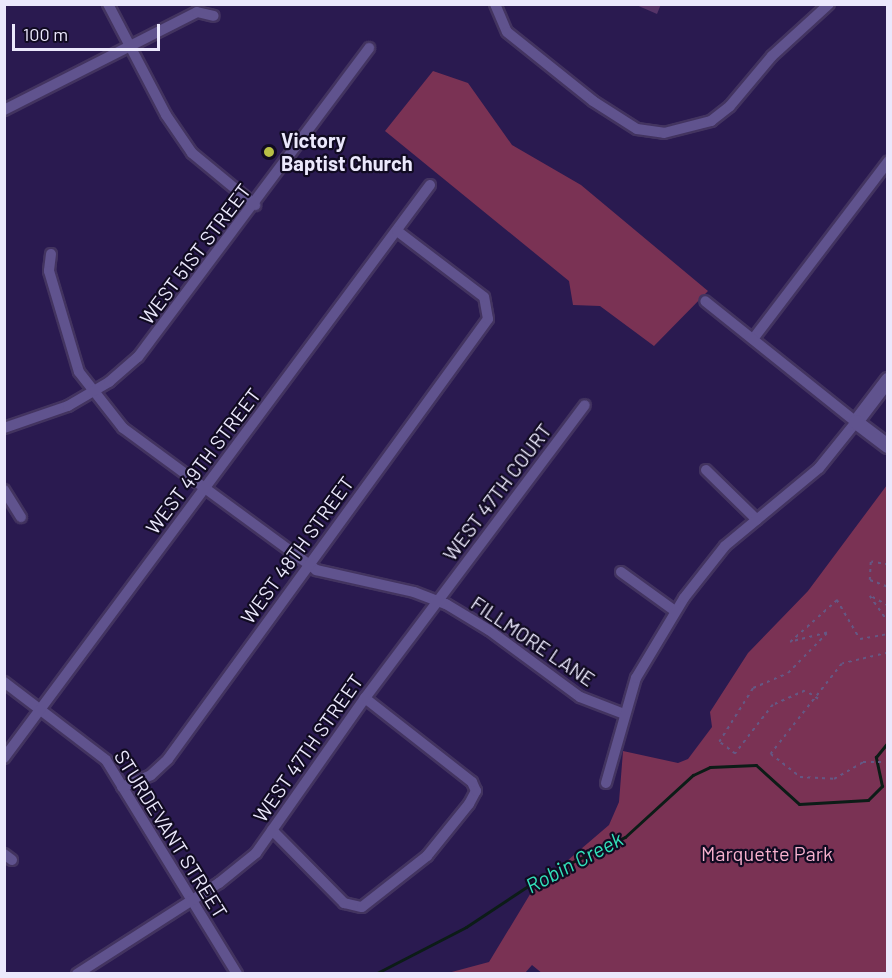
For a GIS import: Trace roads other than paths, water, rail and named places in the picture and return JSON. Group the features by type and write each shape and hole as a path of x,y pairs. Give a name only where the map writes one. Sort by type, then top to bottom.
{"street":[{"path":"108,4 166,115 192,153 255,205"},
{"path":"495,4 507,32 593,101 637,129 664,133 711,121 730,106 772,56 829,4"},
{"path":"4,110 197,12 214,16"},
{"name":"WEST 51ST STREET","path":"4,428 68,406 92,392 138,357 255,205 369,48"},
{"path":"753,339 888,162"},
{"name":"WEST 49TH STREET","path":"4,758 430,185"},
{"name":"WEST 48TH STREET","path":"122,787 151,775 168,759 488,319 484,297 397,231"},
{"name":"FILLMORE LANE","path":"51,254 49,271 79,372 92,392 123,428 204,490 308,564 331,575 414,592 438,601 489,630 580,697 624,714"},
{"path":"705,301 888,446"},
{"path":"606,783 636,678 675,611 725,546 819,468 888,380"},
{"name":"WEST 47TH COURT","path":"438,601 585,405"},
{"path":"706,470 758,519"},
{"path":"4,490 21,517"},
{"path":"621,572 675,611"},
{"name":"WEST 47TH STREET","path":"77,974 90,970 241,867 272,830 365,698 438,601"},
{"name":"STURDEVANT STREET","path":"4,682 94,748 122,787 237,974"},
{"path":"272,830 344,903 362,907 440,844 476,791 472,782 365,698"}],"waterway":[{"name":"Robin Creek","path":"375,974 466,927 543,876 625,837 693,775 710,767 756,765 799,804 868,800 882,786 876,757 888,742"}],"place":[{"name":"Victory Baptist Church","path":"269,152"}],"park label":[{"name":"Marquette Park","path":"767,853"}]}
